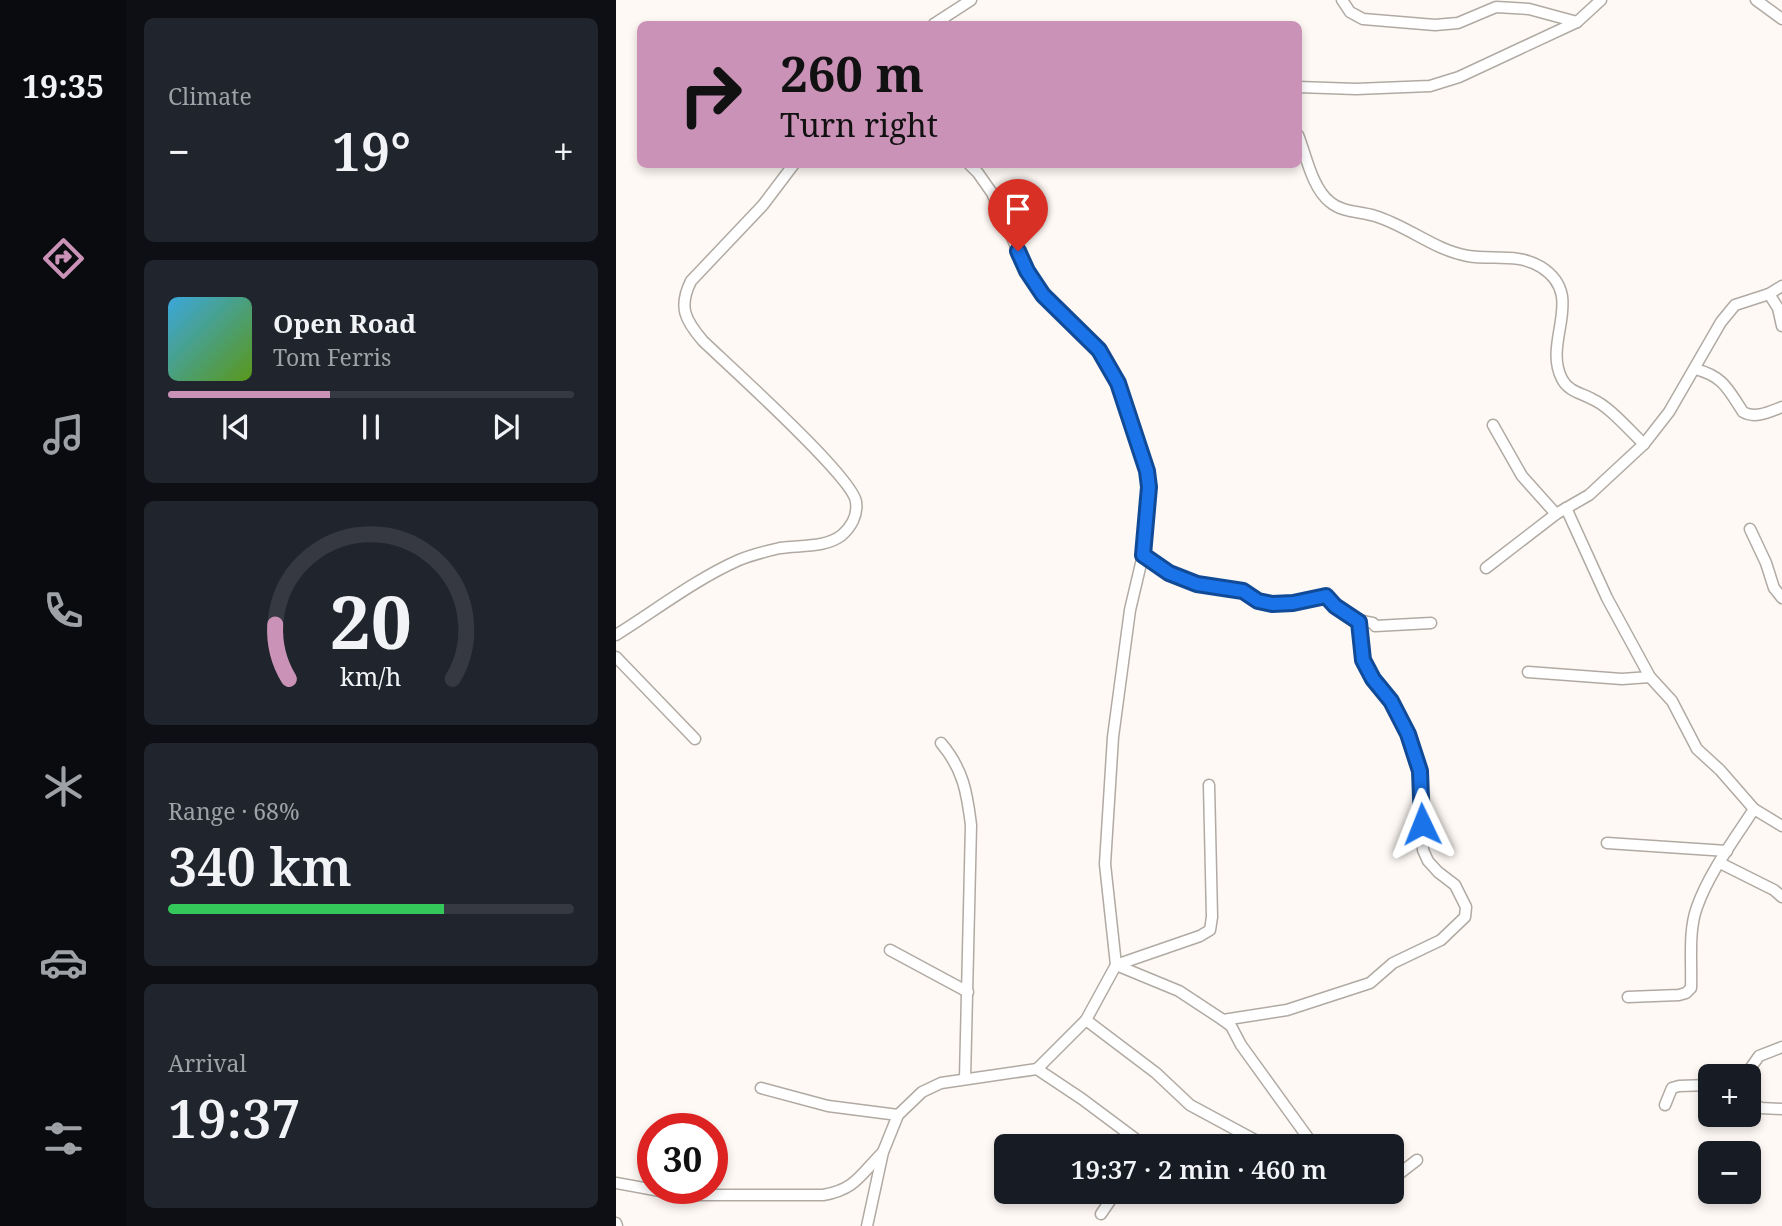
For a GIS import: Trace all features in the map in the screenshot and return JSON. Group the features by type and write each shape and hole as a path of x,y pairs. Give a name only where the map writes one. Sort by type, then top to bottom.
{"street":[{"path":"939,21 971,0"},
{"path":"1342,0 1350,12 1363,19 1435,25 1458,23 1496,7 1529,9 1577,22"},
{"path":"1302,87 1356,89 1430,86 1459,77 1577,22 1601,0"},
{"path":"1756,0 1782,19"},
{"path":"1302,145 1320,190 1329,202 1345,210 1376,216 1448,252 1517,258 1531,261 1543,268 1555,279 1562,291 1563,320 1555,349 1561,379 1572,391 1596,400 1644,444"},
{"path":"616,635 715,572 741,559 780,548 821,543 841,537 854,521 856,501 847,483 799,432 703,341 684,314 685,292 691,281 763,205 791,168"},
{"path":"867,1226 883,1152 898,1115 922,1092 941,1083 1037,1069 1086,1020 1116,965 1105,864 1112,749 1130,610 1143,555 1149,487 1147,471 1118,383 1099,350 1043,295 1027,271 992,193 972,168"},
{"path":"1486,568 1556,514 1589,495 1644,444 1669,412 1721,322 1735,305 1769,294 1782,286"},
{"path":"1769,294 1778,308 1782,326"},
{"path":"1695,369 1709,372 1721,379 1747,414 1765,414 1782,407"},
{"path":"1493,425 1522,476 1556,514"},
{"path":"1566,508 1607,598 1650,677 1672,701 1696,749 1720,770 1754,809 1782,826"},
{"path":"1750,529 1774,587 1782,598"},
{"path":"1143,555 1169,573 1188,581 1243,591 1258,601 1272,604 1293,603 1326,596 1335,606 1359,622 1373,623 1376,626 1431,623"},
{"path":"1223,1020 1287,1010 1370,983 1393,963 1441,940 1465,917 1466,906 1455,885 1438,872 1423,850 1420,771 1408,734 1391,701 1373,679 1363,660 1359,622"},
{"path":"616,657 695,739"},
{"path":"1528,672 1622,679 1650,677"},
{"path":"941,743 954,759 966,789 971,825 965,1079"},
{"path":"1116,965 1200,936 1210,930 1209,785"},
{"path":"1628,997 1679,995 1691,988 1696,908 1754,809"},
{"path":"1607,843 1727,851"},
{"path":"1720,863 1774,890 1782,897"},
{"path":"890,950 968,992"},
{"path":"1116,965 1179,991 1231,1027 1305,1134"},
{"path":"1086,1020 1156,1073 1190,1105 1244,1134"},
{"path":"1753,1064 1759,1056 1782,1048"},
{"path":"1037,1069 1129,1134"},
{"path":"1665,1105 1672,1088 1698,1085"},
{"path":"761,1088 828,1106 898,1115"},
{"path":"1761,1108 1782,1109"},
{"path":"616,1183 682,1195 823,1195 841,1192 854,1185 883,1152"},
{"path":"1404,1170 1417,1160"},
{"path":"1101,1214 1107,1204"}],"route":[{"path":"1018,251 1043,295 1099,350 1118,383 1147,471 1149,487 1143,555 1169,573 1197,584 1243,591 1258,601 1272,604 1293,603 1326,596 1335,606 1359,622 1363,660 1373,679 1391,701 1408,734 1420,771 1422,824"}]}
